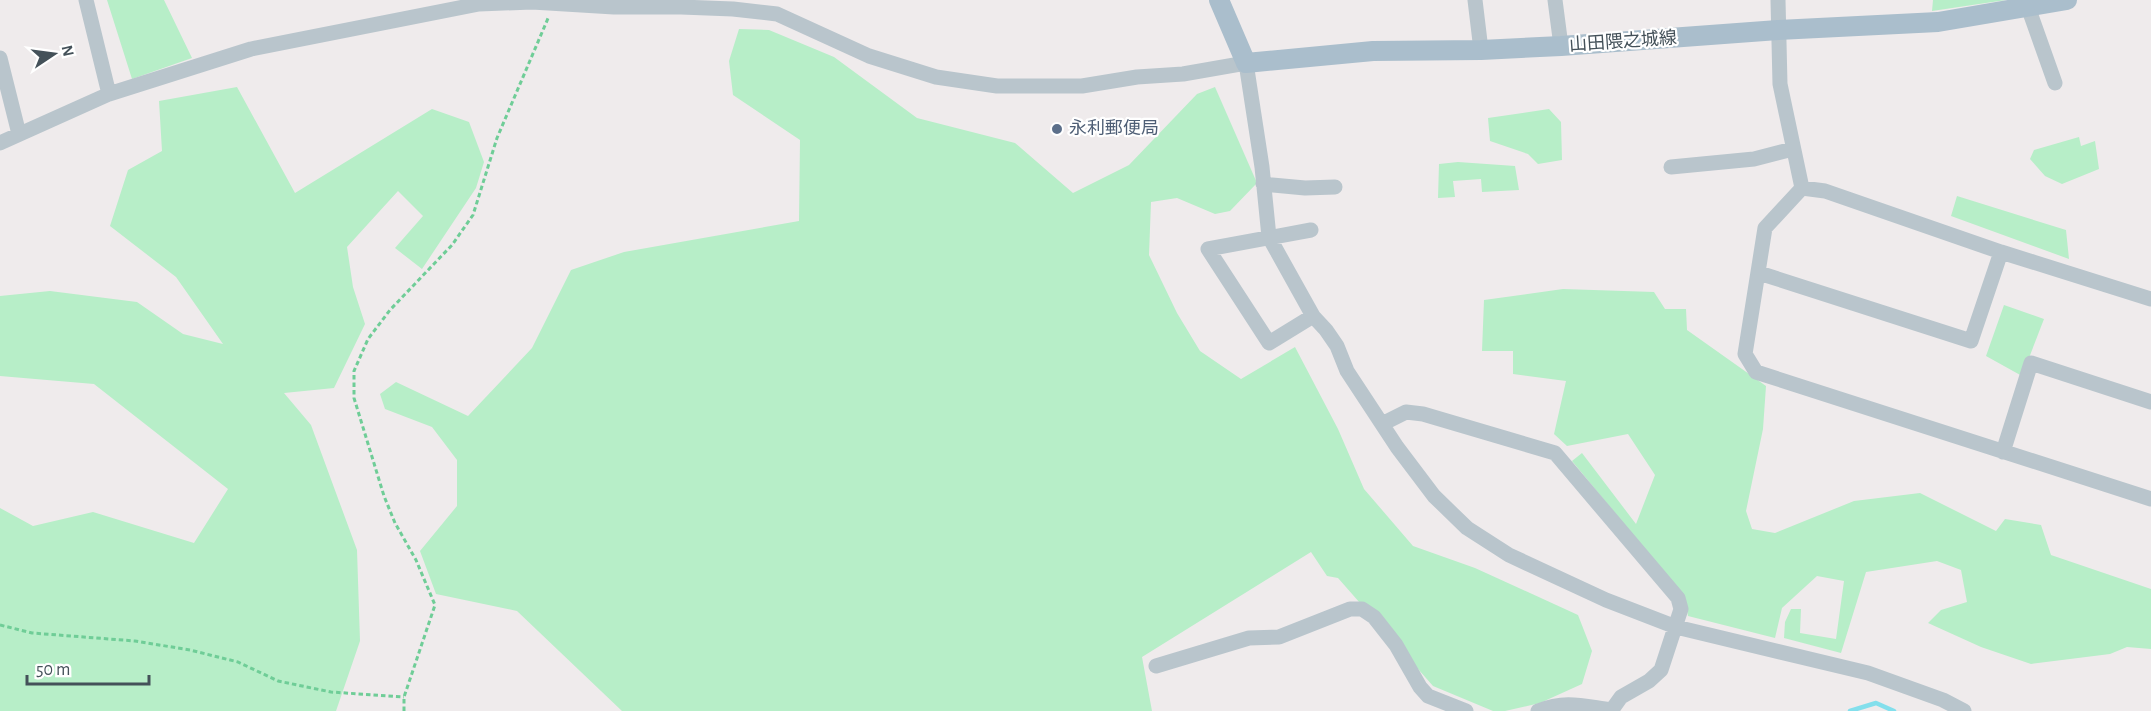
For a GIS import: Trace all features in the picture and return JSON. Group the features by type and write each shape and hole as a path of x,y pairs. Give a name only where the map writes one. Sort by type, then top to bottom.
{"main road":[{"path":"1219,0 1246,63"},
{"name":"山田隈之城線","path":"1246,63 1373,51 1481,50 1561,46 1778,30 1938,22 2067,0"}],"street":[{"path":"86,0 109,94"},
{"path":"1475,0 1481,50"},
{"path":"1555,0 1561,46"},
{"path":"1778,0 1780,84 1802,188"},
{"path":"0,143 109,94 251,49 413,15 478,4 510,2 730,4 778,7 869,56 936,77 997,86 1082,86 1137,77 1183,74 1246,63 1269,237 1313,316 1326,330 1347,371 1382,424 1434,496 1467,528 1520,560 1606,600 1676,627 1868,673 1944,700 1964,711"},
{"path":"2028,7 2055,83"},
{"path":"0,58 19,134"},
{"path":"1671,167 1754,159 1793,149"},
{"path":"1263,184 1305,188 1335,187"},
{"path":"1802,188 1825,191 2001,252 2151,299"},
{"path":"1802,188 1766,228 1745,354 1756,372 2151,500"},
{"path":"1311,230 1208,249 1269,343 1313,316"},
{"path":"1759,273 1971,341 2001,252"},
{"path":"2003,452 2031,363 2151,402"},
{"path":"1382,424 1406,412 1423,414 1555,453 1678,598 1681,609 1661,670 1649,681 1621,697 1611,711 1572,704 1555,705 1538,711"},
{"path":"1156,666 1249,638 1279,638 1350,609 1362,609 1374,617 1396,645 1420,687 1428,696 1466,711"}],"path":[{"path":"405,711 404,697 435,605 416,560 395,523 384,496 354,398 354,371 368,339 390,310 452,244 473,215 497,138 555,4"},
{"path":"0,625 32,633 135,641 190,650 238,662 278,681 332,692 404,697"}],"green space":[{"path":"107,0 164,0 192,58 132,79"},
{"path":"1933,0 2006,0 1932,11"},
{"path":"739,29 769,30 834,57 917,118 1015,143 1073,193 1129,165 1197,94 1215,87 1257,183 1230,211 1215,214 1177,198 1151,202 1149,255 1177,313 1200,351 1241,379 1295,347 1338,429 1364,489 1413,546 1475,568 1578,615 1592,651 1582,684 1540,703 1505,711 1493,711 1433,686 1338,578 1327,576 1311,552 1142,657 1152,711 622,711 517,611 436,594 420,551 457,506 457,460 432,427 385,409 380,394 396,382 468,416 532,348 571,270 624,252 799,221 800,140 733,95 729,61"},
{"path":"237,87 295,193 432,109 469,122 484,162 476,188 422,269 395,248 423,216 398,191 347,247 353,287 365,324 334,388 284,393 311,425 357,550 360,641 336,711 0,711 0,508 33,526 93,512 194,543 228,489 94,384 0,376 0,296 50,291 137,302 183,334 223,344 176,277 110,226 128,170 162,151 159,101"},
{"path":"1549,109 1561,122 1562,160 1538,164 1528,154 1490,141 1488,118"},
{"path":"2079,137 2081,146 2095,141 2099,169 2062,184 2045,176 2030,159 2034,150"},
{"path":"1458,162 1515,166 1519,190 1482,192 1481,179 1453,181 1455,197 1438,198 1439,164"},
{"path":"1957,196 2066,230 2069,259 1951,216"},
{"path":"1563,289 1654,292 1665,309 1686,309 1687,330 1766,386 1763,429 1746,511 1752,529 1775,533 1854,501 1920,493 1996,531 2005,519 2041,525 2051,555 2151,589 2151,649 2127,647 2110,654 2031,664 1981,647 1928,623 1941,610 1967,602 1961,570 1937,561 1866,572 1841,653 1784,638 1785,622 1791,609 1801,609 1800,633 1836,639 1844,581 1817,576 1782,608 1775,638 1688,616 1685,598 1572,461 1582,453 1636,524 1655,475 1628,434 1567,446 1554,434 1566,381 1513,374 1513,351 1482,351 1484,300"},
{"path":"2004,305 2044,319 2022,376 1986,356"}],"waterway":[{"path":"1850,711 1876,703 1894,711"}],"place":[{"name":"永利郵便局","path":"1057,129"}]}
